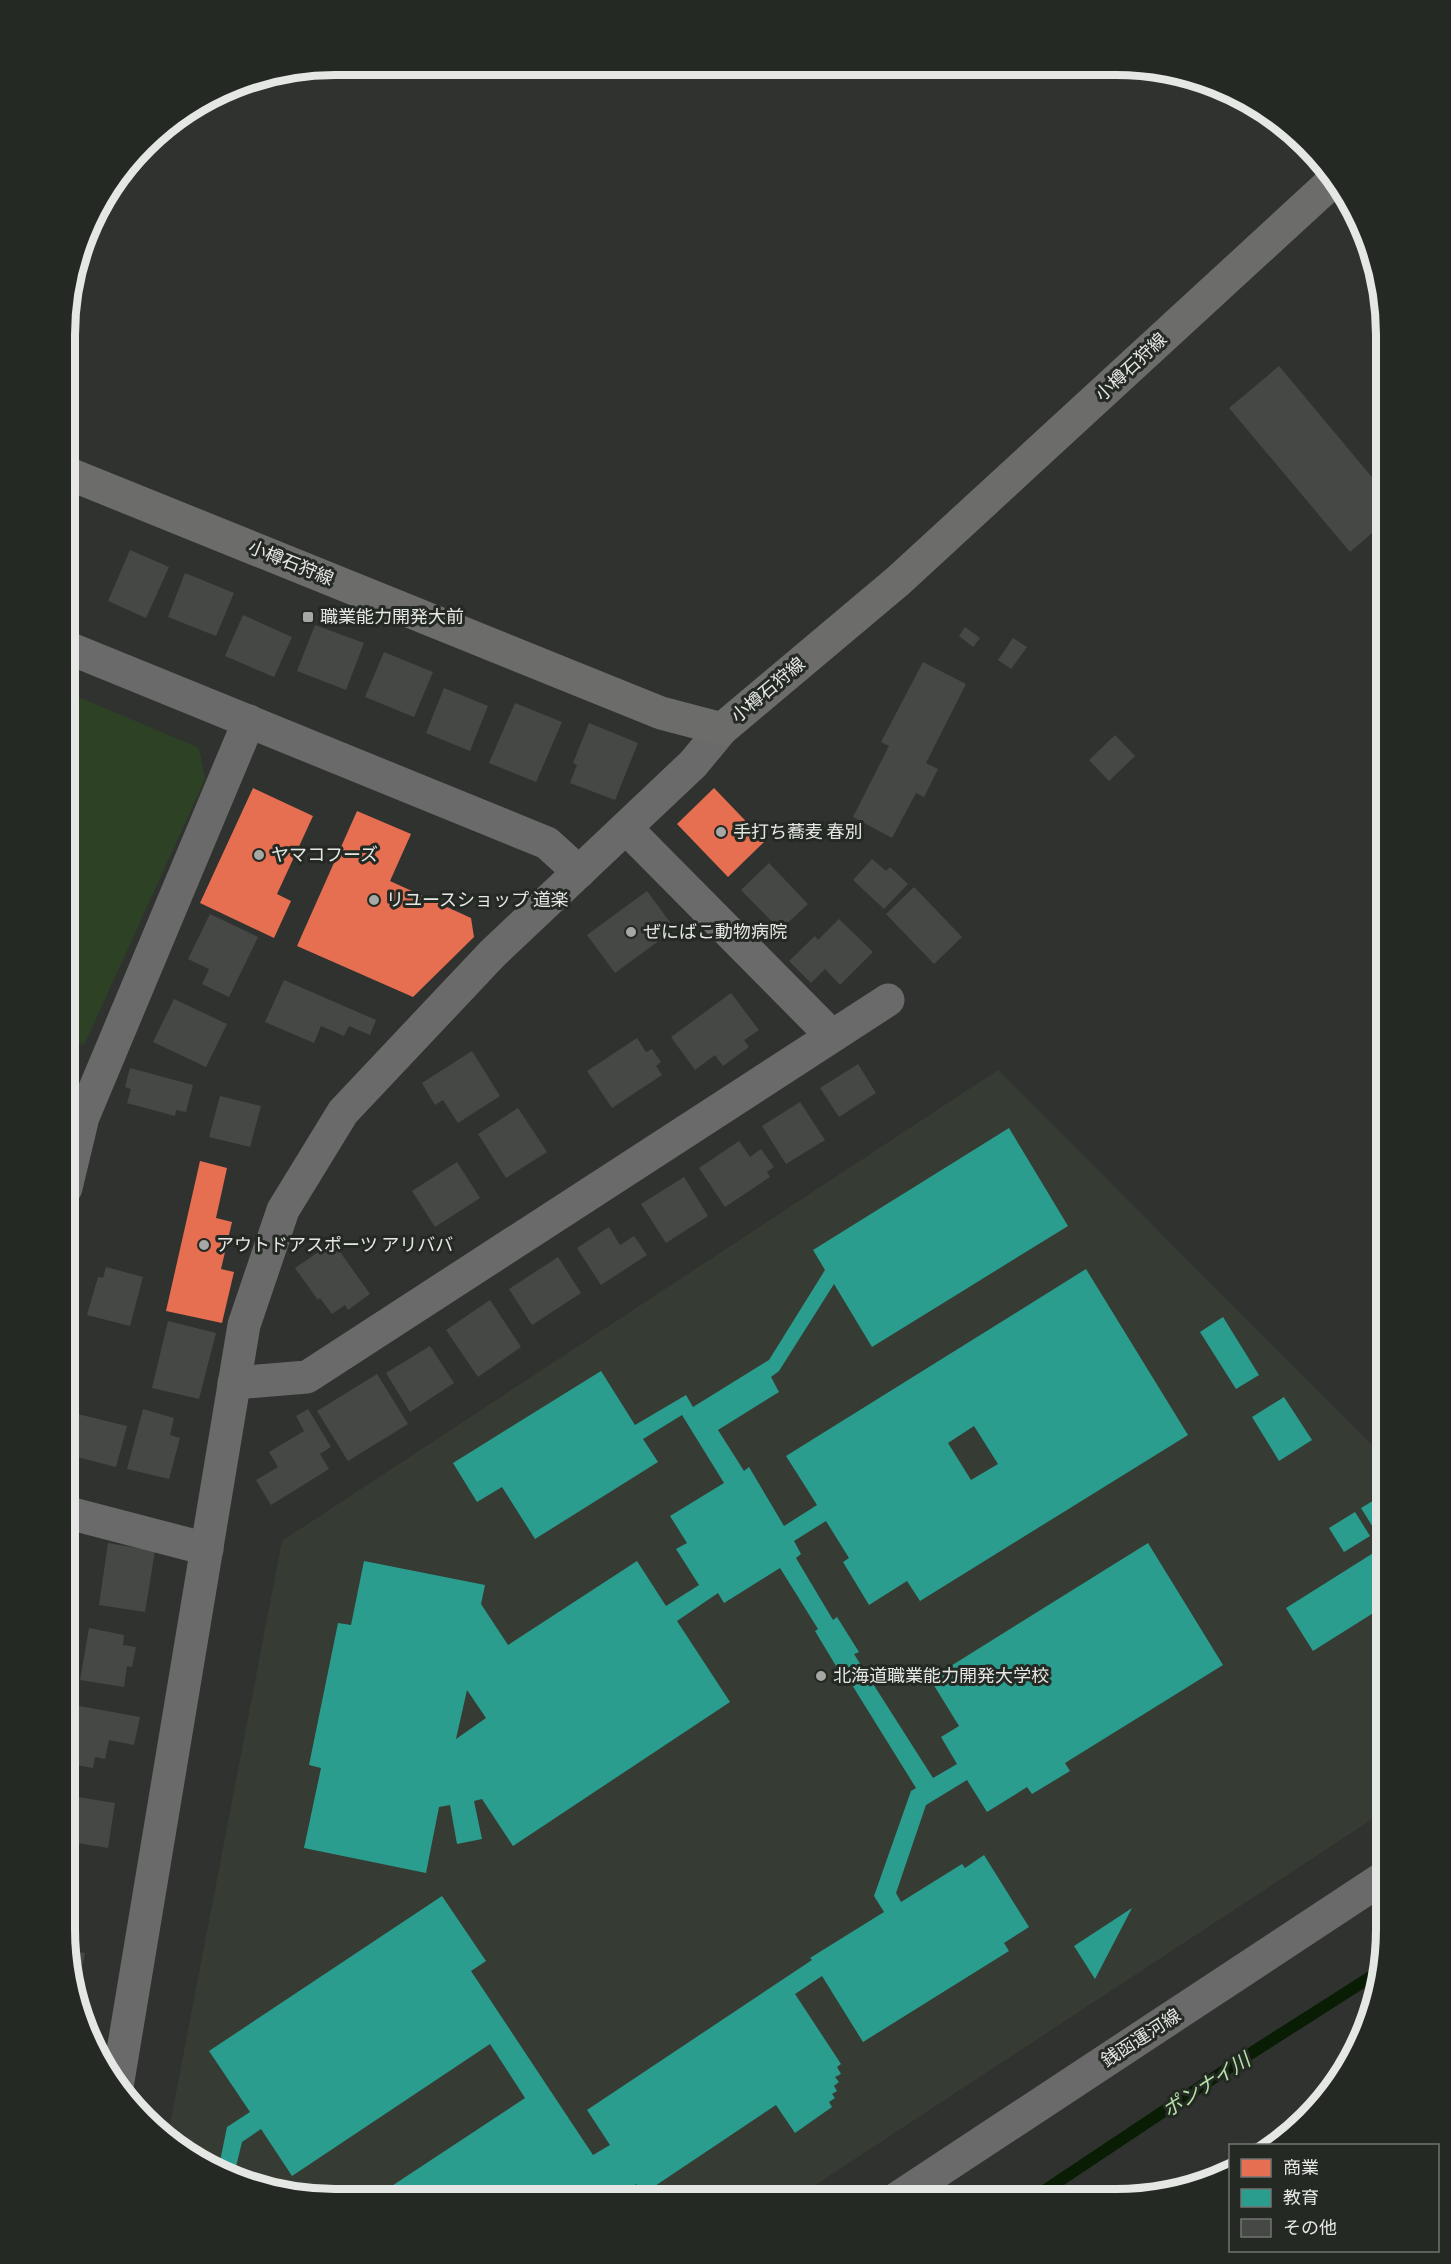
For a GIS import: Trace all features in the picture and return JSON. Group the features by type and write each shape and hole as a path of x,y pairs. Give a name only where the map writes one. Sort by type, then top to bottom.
{"main road":[{"name":"小樽石狩線","path":"75,476 651,709 722,729 898,581 1328,185"}],"street":[{"path":"75,651 547,843 579,872"},
{"path":"75,1150 83,1117 249,722"},
{"path":"119,2073 244,1325 283,1210 343,1112 492,954 693,764 722,729"},
{"path":"626,828 832,1036"},
{"path":"234,1383 308,1377 888,1000"},
{"path":"75,1515 207,1549"},
{"name":"銭函運河線","path":"911,2189 1376,1883"}],"shaded area":[{"name":"北海道職業能力開発大学校","path":"998,1070 1376,1449 1376,1817 809,2189 335,2189 301,2187 268,2180 220,2162 191,2145 169,2128 282,1541"}],"green space":[{"path":"75,696 199,748 205,779 84,1045 75,1042"}],"building: 商業":[{"name":"ヤマコフーズ","path":"253,788 313,816 277,894 291,901 274,938 200,903"},
{"name":"手打ち蕎麦 春別","path":"714,788 765,841 728,877 677,824"},
{"name":"リユースショップ 道楽","path":"357,811 411,834 390,881 471,918 474,937 413,997 297,946"},
{"name":"アウトドアスポーツ アリババ","path":"200,1161 227,1168 216,1218 232,1222 221,1269 234,1272 222,1323 166,1311"}],"building: 教育":[{"path":"1009,1128 1068,1226 872,1347 834,1284 779,1371 771,1377 779,1392 718,1430 744,1471 749,1467 784,1526 817,1505 786,1456 1086,1269 1188,1435 920,1601 907,1581 869,1605 843,1562 849,1558 826,1521 794,1541 801,1554 796,1558 833,1620 837,1617 859,1652 854,1654 933,1778 957,1764 941,1737 959,1726 930,1679 1148,1543 1223,1665 1065,1763 1070,1771 1032,1794 1027,1787 987,1812 967,1780 926,1805 896,1893 901,1902 962,1864 965,1868 984,1855 1029,1927 1004,1943 1009,1951 863,2042 822,1976 795,1994 841,2064 837,2067 841,2074 835,2077 839,2082 834,2086 837,2091 832,2094 835,2098 829,2102 832,2107 795,2133 776,2105 650,2189 640,2189 636,2184 628,2189 387,2189 525,2098 490,2044 292,2176 261,2129 242,2142 235,2169 220,2162 227,2127 250,2112 209,2051 442,1896 486,1961 471,1971 593,2155 610,2145 587,2110 812,1960 810,1958 884,1912 874,1896 911,1791 916,1788 839,1664 836,1666 815,1631 818,1629 780,1568 724,1603 718,1593 677,1621 730,1702 513,1846 482,1799 474,1801 482,1839 457,1844 450,1805 439,1807 426,1873 304,1848 321,1768 309,1765 338,1623 351,1625 364,1561 485,1585 481,1604 508,1645 637,1561 666,1606 699,1585 676,1549 687,1543 670,1516 724,1483 682,1415 643,1439 658,1462 535,1539 502,1487 477,1502 453,1463 601,1371 635,1425 686,1395 693,1407 769,1360 825,1270 813,1250","holes":["974,1426 998,1464 971,1480 948,1443","467,1690 486,1718 456,1739"]},
{"path":"1223,1317 1259,1375 1236,1389 1200,1332"},
{"path":"1284,1397 1312,1440 1279,1461 1252,1417"},
{"path":"1376,1499 1376,1532 1361,1508"},
{"path":"1355,1512 1370,1536 1344,1552 1329,1528"},
{"path":"1376,1551 1376,1611 1313,1651 1286,1608"},
{"path":"1132,1908 1095,1979 1074,1946"}],"building: その他":[{"path":"1279,366 1376,482 1376,530 1350,552 1229,408"},
{"path":"130,550 169,567 146,618 108,601"},
{"path":"185,573 234,593 216,636 168,617"},
{"path":"243,615 292,637 274,677 225,656"},
{"path":"315,625 364,643 346,690 297,671"},
{"path":"965,627 980,638 973,647 959,636"},
{"path":"1013,638 1027,647 1011,669 998,660"},
{"path":"384,652 433,672 414,717 365,697"},
{"path":"923,662 966,684 926,763 938,769 924,797 916,793 892,838 853,817 889,746 881,742"},
{"path":"444,688 488,706 470,751 426,733"},
{"path":"515,703 562,722 536,782 489,763"},
{"path":"589,723 638,743 615,800 570,783 577,765 573,763"},
{"path":"1115,735 1135,756 1109,781 1089,760"},
{"path":"872,859 886,871 890,867 908,884 884,909 853,880"},
{"path":"769,863 808,904 780,930 741,890"},
{"path":"914,887 962,937 934,964 886,914"},
{"name":"ぜにばこ動物病院","path":"647,891 675,929 615,973 587,935"},
{"path":"210,914 258,937 229,997 202,984 209,969 188,959"},
{"path":"839,919 873,952 840,985 825,969 811,983 789,961 815,936 818,940"},
{"path":"284,980 376,1020 370,1035 349,1026 344,1036 321,1026 314,1043 265,1022"},
{"path":"731,993 759,1030 744,1040 749,1047 723,1066 715,1055 695,1070 671,1037"},
{"path":"174,999 227,1024 206,1067 153,1042"},
{"path":"637,1038 646,1052 652,1049 661,1062 656,1066 662,1075 612,1108 587,1071"},
{"path":"472,1051 500,1096 458,1123 443,1100 435,1105 422,1083"},
{"path":"858,1064 876,1093 839,1117 820,1088"},
{"path":"130,1068 193,1085 186,1112 176,1110 175,1116 127,1103 131,1089 125,1087"},
{"path":"220,1096 261,1106 250,1147 209,1137"},
{"path":"800,1102 825,1140 786,1164 762,1126"},
{"path":"518,1108 547,1152 506,1178 478,1134"},
{"path":"739,1141 750,1157 761,1149 774,1167 767,1172 770,1177 725,1207 699,1168"},
{"path":"457,1162 480,1198 435,1227 412,1191"},
{"path":"684,1177 708,1216 666,1243 641,1204"},
{"path":"609,1227 620,1245 634,1236 647,1255 601,1285 577,1248"},
{"path":"333,1242 370,1294 348,1310 345,1305 332,1314 320,1298 318,1300 295,1268"},
{"path":"558,1257 581,1293 532,1325 509,1289"},
{"path":"106,1267 143,1277 130,1326 87,1315 98,1277 103,1278"},
{"path":"490,1300 521,1347 478,1377 446,1330"},
{"path":"168,1321 216,1333 199,1399 152,1388"},
{"path":"430,1346 454,1383 410,1412 386,1373"},
{"path":"377,1374 408,1424 348,1461 317,1411"},
{"path":"143,1409 174,1418 170,1435 180,1438 169,1479 127,1469"},
{"path":"308,1409 331,1447 320,1454 329,1469 271,1505 256,1480 278,1467 269,1452 304,1431 296,1416"},
{"path":"75,1413 127,1426 116,1467 75,1457"},
{"path":"75,1542 79,1543 75,1557"},
{"path":"108,1543 155,1551 145,1612 99,1605"},
{"path":"89,1628 124,1635 123,1645 136,1647 132,1667 127,1666 124,1687 80,1680"},
{"path":"75,1705 140,1717 134,1745 109,1740 105,1759 95,1757 93,1768 75,1765"},
{"path":"75,1797 115,1803 108,1848 75,1843"},
{"path":"76,1951 85,1953 80,1979"}],"waterway":[{"name":"ポンナイ川","path":"1047,2189 1242,2059 1372,1976"}],"place":[{"name":"職業能力開発大前","path":"308,617"},
{"name":"手打ち蕎麦 春別","path":"721,832"},
{"name":"ヤマコフーズ","path":"259,855"},
{"name":"リユースショップ 道楽","path":"374,900"},
{"name":"ぜにばこ動物病院","path":"631,932"},
{"name":"アウトドアスポーツ アリババ","path":"204,1245"},
{"name":"北海道職業能力開発大学校","path":"821,1676"}]}
